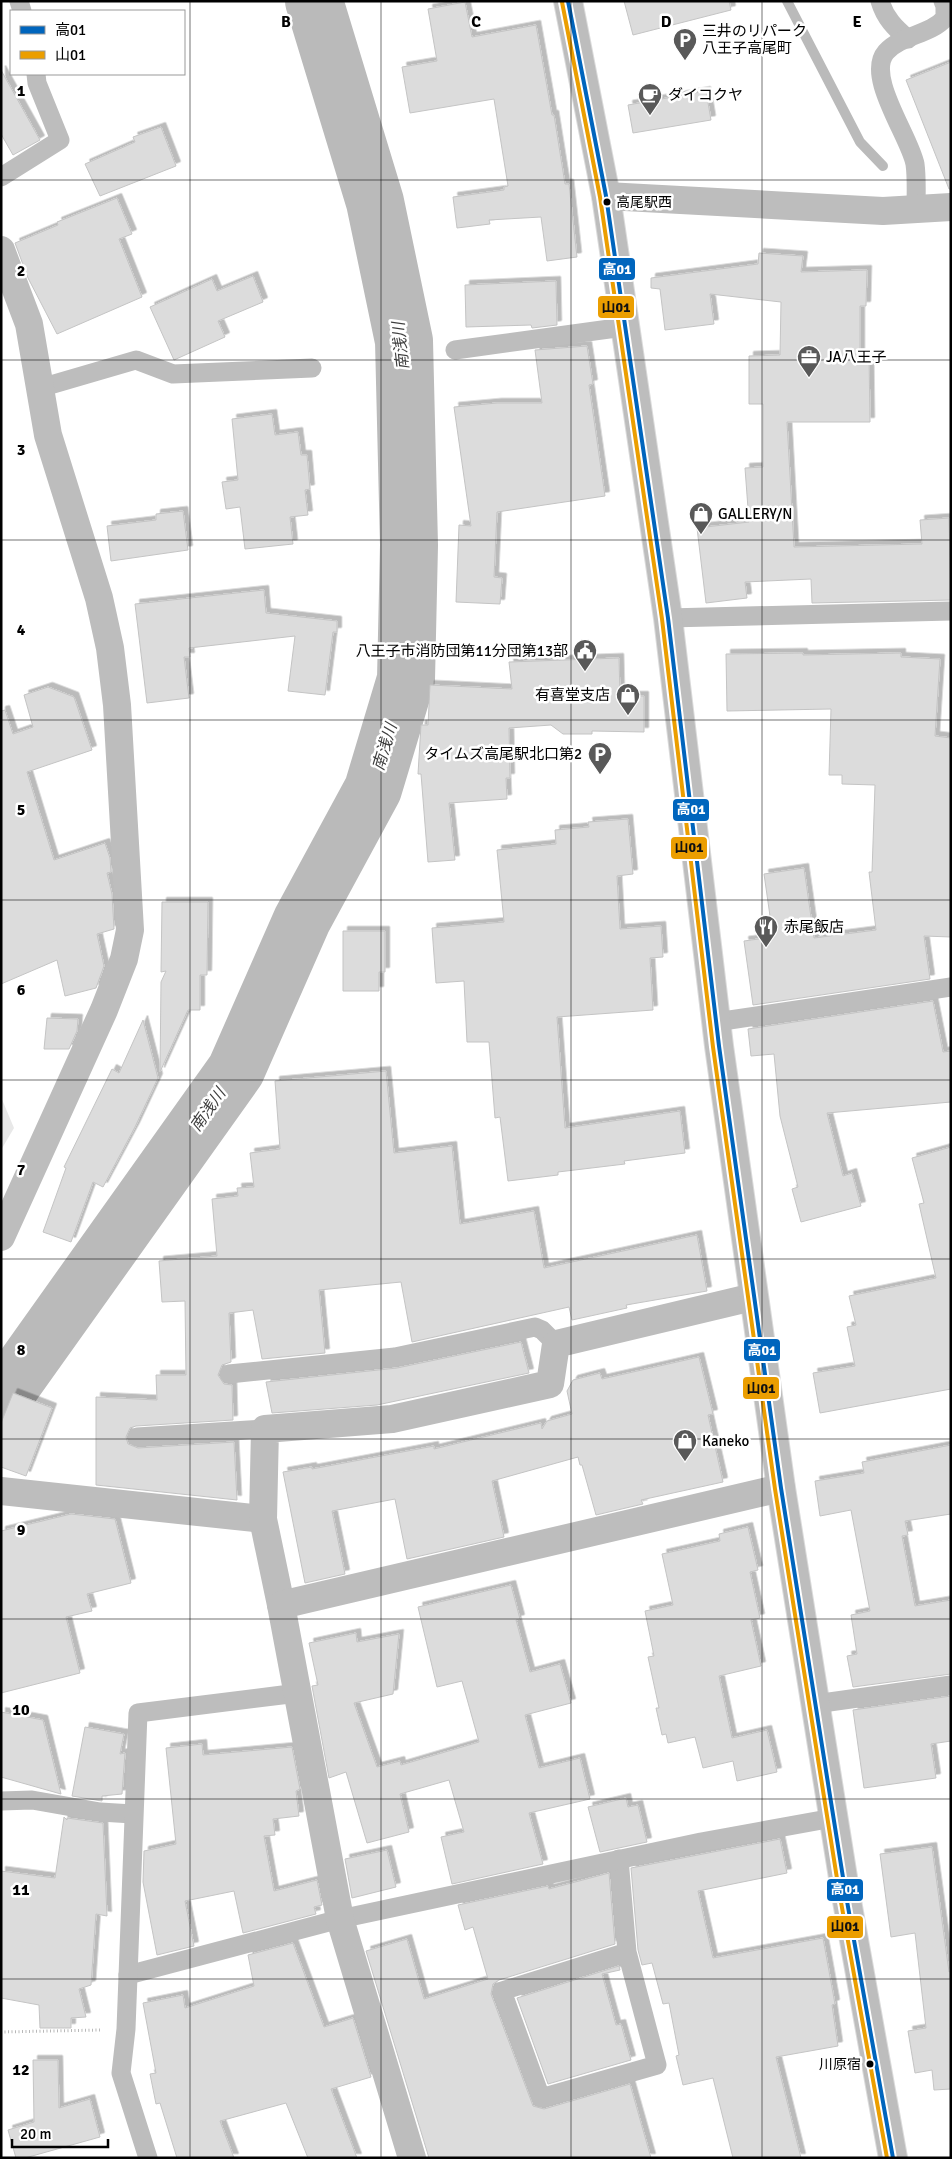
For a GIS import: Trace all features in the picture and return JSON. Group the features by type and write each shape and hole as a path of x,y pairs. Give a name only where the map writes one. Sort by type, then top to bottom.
{"main road":[{"path":"568,1 606,196 668,618 716,1022 781,1488 833,1818 893,2158"},
{"path":"606,196 883,211 951,207"},
{"path":"1,250 29,324 48,435 99,598 110,648 117,705 130,930 124,959 104,1010 1,1237"},
{"path":"412,2158 340,1919 263,1519 265,1429 392,1418 550,1384 556,1344 753,1297"},
{"path":"280,1605 781,1488"},
{"path":"1,1492 263,1519"}],"lane":[{"path":"880,1 883,13 908,39"},
{"path":"916,210 915,162 887,95 881,66 885,53 894,45 938,26 945,18 943,1"},
{"path":"1,177 60,140 37,83 36,75"},
{"path":"455,350 624,326"},
{"path":"40,388 136,360 173,374 312,368"},
{"path":"668,618 951,612"},
{"path":"716,1022 951,986"},
{"path":"229,1374 395,1357 534,1327 542,1330 556,1344"},
{"path":"137,1437 265,1429"},
{"path":"815,1704 951,1685"},
{"path":"148,2158 121,2073 126,2029 138,1712 298,1693"},
{"path":"1,1801 32,1800 100,1812 133,1814"},
{"path":"128,1975 340,1919 619,1859 833,1818"},
{"path":"619,1859 627,1952 657,2065 541,2098 502,1992 627,1952"}],"path":[{"path":"1,2032 126,2029"}],"shaded area":[{"path":"1,1097 14,1128 1,1150"}],"building":[{"path":"624,1 729,1 731,10 633,35"},
{"path":"465,2 472,37 536,25 552,115 554,115 565,184 569,184 577,257 547,261 541,217 489,220 490,224 457,228 453,197 504,190 504,187 508,186 494,99 410,113 402,67 437,61 428,9"},
{"path":"951,62 951,189 949,189 906,80"},
{"path":"1,70 40,140 13,155 1,134"},
{"path":"706,91 711,120 633,133 628,105"},
{"path":"161,127 176,166 100,196 85,164 135,142 133,137"},
{"path":"117,198 132,234 119,239 142,297 57,334 28,278 15,243 58,225 57,222"},
{"path":"759,253 803,256 801,272 867,270 866,306 860,306 860,355 869,355 870,422 787,422 794,547 922,544 920,520 949,518 951,600 812,603 811,579 745,582 747,598 706,603 697,528 749,522 745,468 763,467 763,404 749,404 749,356 780,355 781,302 710,294 714,324 665,330 660,289 651,288 651,278 758,264"},
{"path":"253,276 263,302 218,321 225,337 174,360 150,307 212,279 217,291"},
{"path":"556,281 557,325 532,328 531,325 466,327 465,285"},
{"path":"587,346 593,384 589,385 605,496 497,512 494,577 502,578 500,604 456,602 459,525 471,526 454,407 497,403 542,403 535,350"},
{"path":"272,414 275,435 298,432 301,455 307,455 310,489 305,490 308,515 290,517 293,544 245,549 240,507 226,509 222,482 238,480 232,419"},
{"path":"183,511 188,550 111,561 107,526 156,520 156,514"},
{"path":"264,590 266,613 337,621 337,632 333,632 325,695 288,691 295,636 189,648 190,657 184,657 189,698 147,703 135,604"},
{"path":"803,653 803,655 901,653 901,657 940,659 935,736 951,738 951,937 924,936 930,979 753,1005 744,941 773,937 764,874 804,868 814,938 876,930 869,872 872,872 875,785 842,784 842,775 829,775 831,709 727,711 726,654"},
{"path":"619,658 620,696 644,696 644,732 592,731 592,734 563,734 551,725 509,728 510,778 506,778 507,799 449,803 455,860 428,862 421,774 418,774 421,725 428,725 430,685 512,689 509,662"},
{"path":"48,687 74,697 92,750 27,772 54,860 105,843 110,858 111,872 107,873 112,894 114,929 97,934 104,966 96,988 65,996 57,960 1,984 1,711 5,710 13,734 33,727 24,695"},
{"path":"628,819 633,874 617,876 620,929 661,926 663,957 650,958 653,1010 557,1017 565,1128 680,1111 685,1153 624,1161 625,1164 558,1172 558,1175 508,1181 500,1117 495,1118 489,1042 467,1042 464,981 436,983 432,928 504,922 497,850 556,844 555,830 589,827 588,822"},
{"path":"162,902 208,902 207,975 200,975 200,1010 188,1010 160,1072 161,982 166,971 161,972"},
{"path":"343,931 385,931 385,972 379,972 379,991 343,991"},
{"path":"933,1001 943,1052 951,1051 951,1102 827,1113 843,1176 852,1173 861,1206 801,1222 792,1189 798,1187 780,1116 774,1054 751,1056 748,1029"},
{"path":"47,1018 78,1019 77,1031 69,1049 44,1049"},
{"path":"143,1020 158,1078 135,1127 103,1187 93,1182 71,1242 43,1232 66,1168 64,1167 112,1069 119,1073"},
{"path":"386,1071 394,1153 452,1146 460,1224 534,1211 544,1268 697,1235 707,1291 626,1305 627,1308 572,1320 569,1307 412,1342 401,1282 319,1290 325,1353 262,1359 253,1310 229,1313 231,1362 222,1365 218,1375 224,1384 232,1385 233,1420 136,1426 130,1428 126,1437 128,1444 138,1448 234,1442 237,1500 96,1485 96,1397 157,1400 156,1375 186,1375 185,1301 162,1302 159,1261 217,1256 212,1199 238,1196 237,1188 254,1187 250,1153 280,1149 275,1081"},
{"path":"951,1147 951,1389 820,1413 813,1373 855,1366 847,1327 856,1325 849,1296 936,1278 919,1204 924,1203 912,1158"},
{"path":"521,1342 529,1373 377,1405 272,1413 266,1382 397,1368"},
{"path":"699,1357 713,1414 708,1415 723,1482 641,1500 643,1504 596,1515 578,1457 492,1481 504,1537 407,1559 395,1499 332,1511 345,1574 305,1583 283,1472 312,1467 312,1469 434,1446 434,1449 541,1423 542,1429 547,1421 572,1414 567,1391 573,1380 600,1373 602,1379"},
{"path":"13,1393 52,1408 26,1476 1,1467 1,1423"},
{"path":"951,1445 951,1514 905,1521 908,1535 902,1536 915,1606 951,1600 951,1674 853,1687 847,1656 857,1654 851,1615 870,1611 851,1510 820,1516 815,1481 864,1473 862,1462"},
{"path":"71,1514 115,1519 131,1583 87,1594 92,1611 66,1617 80,1673 1,1693 1,1531"},
{"path":"748,1527 758,1570 750,1572 760,1618 751,1620 761,1666 719,1676 732,1738 767,1730 777,1772 737,1781 733,1761 703,1768 695,1737 668,1743 666,1734 662,1735 656,1708 659,1708 648,1657 654,1656 645,1611 673,1605 662,1554 720,1541 719,1534"},
{"path":"511,1585 520,1619 516,1620 530,1672 560,1664 571,1703 525,1715 539,1768 580,1758 590,1799 529,1813 543,1864 452,1884 441,1837 464,1832 449,1780 400,1794 409,1832 367,1843 346,1772 329,1778 312,1686 318,1685 309,1643 356,1633 357,1642 399,1634 393,1694 354,1703 377,1767 400,1761 401,1765 479,1742 462,1681 437,1687 418,1607"},
{"path":"951,1696 951,1741 931,1744 936,1778 864,1788 853,1710"},
{"path":"1,1712 43,1720 61,1794 1,1777"},
{"path":"85,1727 124,1734 120,1754 125,1753 122,1794 102,1796 102,1801 72,1796"},
{"path":"202,1744 203,1755 292,1747 300,1789 296,1791 299,1816 273,1819 275,1835 264,1836 274,1891 317,1880 322,1905 314,1907 316,1914 243,1933 234,1891 185,1901 194,1946 157,1955 143,1882 144,1851 176,1844 166,1748"},
{"path":"626,1798 628,1807 638,1805 647,1842 600,1852 588,1807"},
{"path":"64,1817 67,1820 67,1818 103,1823 107,1916 96,1914 91,1985 79,1989 86,2017 71,2018 71,2028 40,2028 39,2005 1,1998 1,1871 55,1878"},
{"path":"780,1839 787,1873 698,1891 713,1958 823,1938 835,2004 832,2005 838,2046 776,2057 801,2158 733,2158 713,2078 683,2085 676,2056 679,2055 669,2003 663,2004 652,1963 642,1965 638,1950 631,1868"},
{"path":"932,1847 949,1972 951,1971 951,2089 934,2090 932,2070 915,2073 908,2031 926,2028 915,1933 891,1937 880,1854"},
{"path":"387,1850 396,1887 352,1898 345,1859"},
{"path":"609,1873 615,1944 499,1980 493,1984 491,1994 533,2106 544,2109 630,2084 651,2158 429,2158 366,1951 407,1939 424,1999 488,1979 473,1927 465,1930 458,1905 548,1886 549,1889"},
{"path":"293,1943 324,2027 353,2018 371,2077 331,2089 357,2158 308,2158 286,2103 220,2121 234,2158 177,2158 160,2103 156,2104 150,2074 156,2073 143,2003 183,1995 185,2008 254,1986 248,1955"},
{"path":"619,1966 620,1970 602,1974 616,2025 621,2024 631,2060 548,2084 517,1998"},
{"path":"33,2060 58,2060 59,2108 90,2099 100,2137 25,2158 16,2158 8,2130 34,2122"}],"waterway":[{"name":"南浅川","path":"1,1400 236,1070 302,920 373,789 406,679 409,545 404,341 375,202 314,1"},
{"path":"787,1 860,142 883,166"}],"transit line":[{"name":"高01","path":"568,1 606,196 668,618 719,1046 781,1488 845,1890 893,2158"},
{"name":"山01","path":"562,2 600,197 662,619 713,1047 775,1489 839,1891 887,2158"}],"place":[{"name":"三井のリパーク 八王子高尾町","path":"685,61"},
{"name":"ダイコクヤ","path":"650,116"},
{"name":"高尾駅西","path":"607,202"},
{"name":"JA八王子","path":"809,378"},
{"name":"GALLERY/N","path":"701,535"},
{"name":"八王子市消防団第11分団第13部","path":"585,672"},
{"name":"有喜堂支店","path":"628,716"},
{"name":"タイムズ高尾駅北口第2","path":"600,775"},
{"name":"赤尾飯店","path":"766,948"},
{"name":"Kaneko","path":"685,1462"},
{"name":"川原宿","path":"870,2064"}]}
